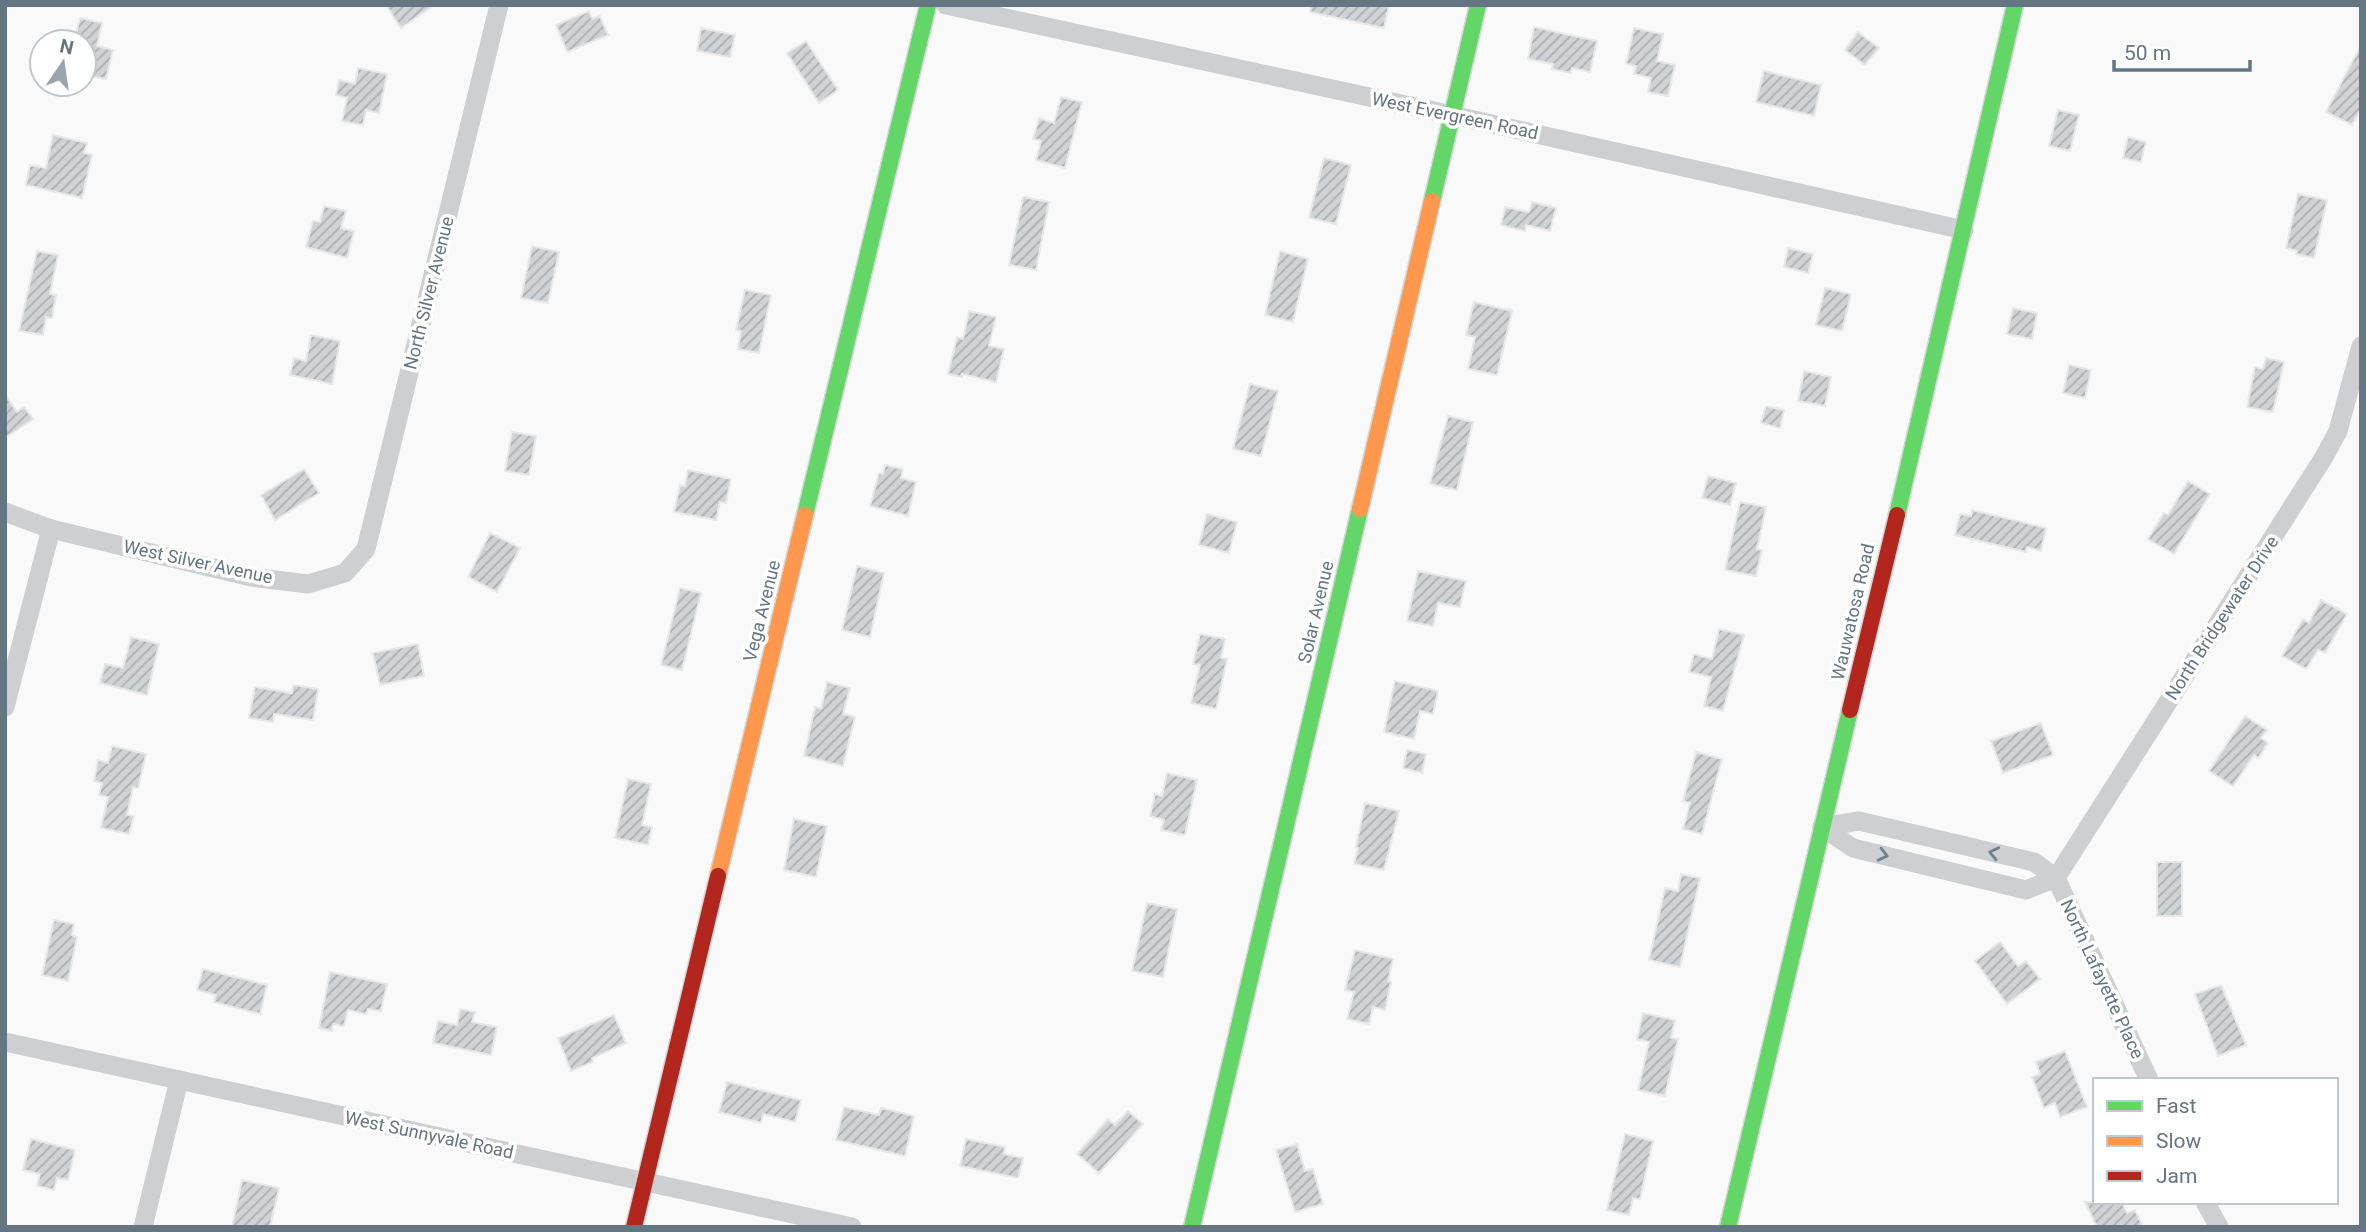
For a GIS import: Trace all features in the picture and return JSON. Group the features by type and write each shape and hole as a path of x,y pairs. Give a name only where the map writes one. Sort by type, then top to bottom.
{"street":[{"name":"North Silver Avenue","path":"345,573 366,549 370,536 499,5"},
{"name":"Vega Avenue","path":"634,1227 928,5"},
{"name":"West Evergreen Road","path":"946,5 1964,230"},
{"name":"Solar Avenue","path":"1192,1227 1478,5"},
{"name":"Wauwatosa Road","path":"1728,1227 2015,5"},
{"name":"North Bridgewater Drive","path":"2056,878 2325,457 2338,431 2361,346"},
{"name":"West Silver Avenue","path":"5,512 51,529 251,576 308,584 345,573"},
{"path":"5,707 51,529"},
{"path":"1822,827 1859,821 2034,862 2056,878"},
{"path":"1822,827 1853,848 2026,890 2056,878"},
{"name":"North Lafayette Place","path":"2056,878 2147,1078"},
{"name":"West Sunnyvale Road","path":"5,1042 852,1227"},
{"path":"143,1227 179,1080"},
{"path":"2206,1204 2218,1227"}],"building":[{"path":"386,5 434,5 401,28"},
{"path":"1311,5 1389,5 1384,28 1310,12"},
{"path":"589,11 592,19 600,16 608,35 567,52 556,25"},
{"path":"80,18 102,23 98,41 98,28 78,28"},
{"path":"1534,27 1597,41 1590,72 1572,68 1571,73 1552,69 1553,64 1528,59"},
{"path":"701,28 735,35 730,57 697,51"},
{"path":"1634,28 1663,34 1657,61 1675,65 1668,96 1648,92 1651,78 1634,74 1636,66 1626,64"},
{"path":"1858,32 1879,48 1865,65 1845,50"},
{"path":"806,41 838,90 819,103 787,53"},
{"path":"2361,45 2361,109 2352,125 2326,112"},
{"path":"98,46 113,50 106,79 98,78"},
{"path":"358,68 387,74 379,113 366,110 363,125 342,121 347,98 336,95 339,80 355,84"},
{"path":"1764,71 1821,85 1814,116 1756,102"},
{"path":"1061,97 1082,102 1065,168 1036,160 1041,141 1033,139 1039,118 1054,123"},
{"path":"2058,110 2079,115 2070,151 2049,146"},
{"path":"53,135 87,143 84,153 92,155 82,198 26,185 30,165 46,168"},
{"path":"2128,137 2146,142 2141,162 2123,158"},
{"path":"1324,158 1351,165 1336,224 1309,218"},
{"path":"2298,194 2327,200 2314,258 2296,254 2297,251 2286,248"},
{"path":"1023,197 1049,202 1036,270 1009,265"},
{"path":"1532,202 1556,208 1550,231 1526,225 1525,231 1501,225 1505,207 1529,212"},
{"path":"324,206 346,211 341,228 354,231 347,258 306,247 313,221 320,222"},
{"path":"532,246 559,252 548,303 521,298"},
{"path":"1788,248 1813,254 1808,273 1784,267"},
{"path":"37,251 58,255 50,294 56,295 52,318 46,317 43,335 19,331"},
{"path":"1280,251 1308,259 1293,322 1265,315"},
{"path":"1825,288 1851,294 1842,331 1816,325"},
{"path":"745,290 771,295 759,353 738,349 741,331 736,330"},
{"path":"1474,302 1512,311 1497,375 1468,369 1475,337 1466,335"},
{"path":"2013,308 2037,313 2032,339 2007,334"},
{"path":"969,311 996,317 989,346 1004,349 996,382 962,374 962,377 948,374 957,337 963,339"},
{"path":"311,335 340,341 332,384 290,375 294,358 306,361"},
{"path":"2266,358 2284,362 2273,412 2247,407 2255,367 2263,369"},
{"path":"2069,365 2091,370 2085,398 2063,393"},
{"path":"1804,371 1831,377 1825,406 1798,401"},
{"path":"1250,384 1278,391 1261,456 1233,449"},
{"path":"5,394 17,412 24,407 33,419 5,438"},
{"path":"1766,406 1784,410 1780,428 1761,423"},
{"path":"1448,416 1473,422 1457,490 1430,484"},
{"path":"512,432 536,436 529,475 505,471"},
{"path":"885,465 903,469 901,478 916,482 908,516 870,506 879,473 883,474"},
{"path":"304,469 319,493 275,520 261,495"},
{"path":"688,470 731,479 726,503 720,502 716,520 674,512 680,485 685,486"},
{"path":"1708,476 1736,483 1730,505 1702,498"},
{"path":"2188,481 2210,494 2174,554 2148,539 2164,513 2168,515"},
{"path":"1740,502 1766,507 1757,549 1762,550 1756,576 1725,570"},
{"path":"1972,510 2046,528 2041,551 2027,547 2026,552 1955,535 1960,514 1971,516"},
{"path":"1207,514 1237,522 1229,553 1199,545"},
{"path":"490,533 520,548 497,592 468,577"},
{"path":"857,566 884,573 870,637 842,630"},
{"path":"1418,571 1466,581 1460,607 1438,603 1433,626 1407,621"},
{"path":"680,588 701,593 682,670 661,665"},
{"path":"2321,600 2347,614 2325,653 2318,650 2306,669 2282,656 2303,619 2309,623"},
{"path":"1719,629 1744,635 1723,711 1704,706 1711,677 1689,672 1694,654 1712,659"},
{"path":"1200,634 1225,639 1221,658 1227,659 1216,709 1191,703 1200,665 1193,664"},
{"path":"131,637 159,644 147,695 100,683 105,664 123,668"},
{"path":"418,644 424,676 380,685 373,653"},
{"path":"1395,681 1438,691 1433,714 1420,711 1414,739 1384,732"},
{"path":"827,682 850,688 843,714 855,717 843,766 804,756 815,707 821,709"},
{"path":"293,685 318,689 313,720 274,714 273,722 249,718 255,687 292,693"},
{"path":"2245,716 2267,730 2261,738 2268,743 2258,758 2254,755 2233,786 2209,771"},
{"path":"2041,723 2053,755 2003,773 1991,741"},
{"path":"112,746 146,754 138,788 133,787 127,815 134,816 129,834 101,828 108,797 99,795 102,783 94,781 98,760 108,763"},
{"path":"1407,750 1426,754 1422,773 1403,768"},
{"path":"1696,752 1722,759 1702,834 1683,829 1690,803 1683,801"},
{"path":"1167,773 1197,780 1185,835 1161,830 1164,820 1150,816 1155,794 1162,796"},
{"path":"628,779 651,784 642,825 652,827 648,845 615,838"},
{"path":"1365,803 1399,811 1384,870 1354,864"},
{"path":"794,819 827,826 816,877 784,870"},
{"path":"2157,862 2182,862 2182,916 2157,916"},
{"path":"1681,874 1700,878 1680,967 1649,960 1665,888 1678,891"},
{"path":"1147,903 1177,909 1163,977 1132,971"},
{"path":"54,920 74,924 72,935 77,937 68,981 42,975"},
{"path":"2000,942 2018,966 2026,961 2040,979 2007,1004 1975,961"},
{"path":"1355,950 1393,959 1385,1010 1373,1007 1369,1024 1347,1019 1354,992 1345,990"},
{"path":"203,969 267,985 260,1014 214,1002 216,995 197,990"},
{"path":"330,972 387,984 381,1011 368,1009 366,1014 348,1010 344,1026 333,1024 332,1031 319,1028"},
{"path":"2221,985 2246,1045 2218,1056 2195,994"},
{"path":"460,1009 475,1012 472,1022 497,1027 491,1055 433,1043 438,1021 457,1025"},
{"path":"1643,1013 1675,1020 1671,1038 1678,1039 1665,1096 1638,1090 1649,1042 1637,1039"},
{"path":"614,1015 626,1043 571,1071 558,1038"},
{"path":"2065,1051 2087,1107 2060,1117 2055,1103 2044,1108 2032,1077 2040,1074 2036,1062"},
{"path":"727,1082 801,1100 795,1122 763,1114 761,1123 719,1112"},
{"path":"844,1107 879,1115 881,1108 914,1116 905,1156 836,1140"},
{"path":"1128,1111 1143,1124 1099,1173 1077,1154 1108,1119 1115,1125"},
{"path":"1625,1134 1653,1141 1640,1199 1633,1198 1629,1215 1607,1210"},
{"path":"31,1139 75,1150 68,1180 57,1178 54,1190 37,1186 40,1174 23,1170"},
{"path":"966,1139 1005,1147 1004,1154 1023,1158 1018,1178 960,1166"},
{"path":"1297,1144 1305,1171 1313,1169 1323,1204 1295,1212 1276,1150"},
{"path":"242,1180 279,1188 270,1227 232,1227"},
{"path":"2085,1202 2123,1204 2127,1213 2135,1210 2143,1227 2097,1227"}],"traffic: fast":[{"path":"805,515 928,5"},
{"path":"1432,201 1478,5"},
{"path":"1897,515 2015,5"},
{"path":"1192,1227 1360,509"},
{"path":"1728,1227 1850,710"}],"traffic: slow":[{"path":"1360,509 1432,201"},
{"path":"718,876 805,515"}],"traffic: jam":[{"path":"1850,710 1897,515"},
{"path":"634,1227 718,876"}]}
